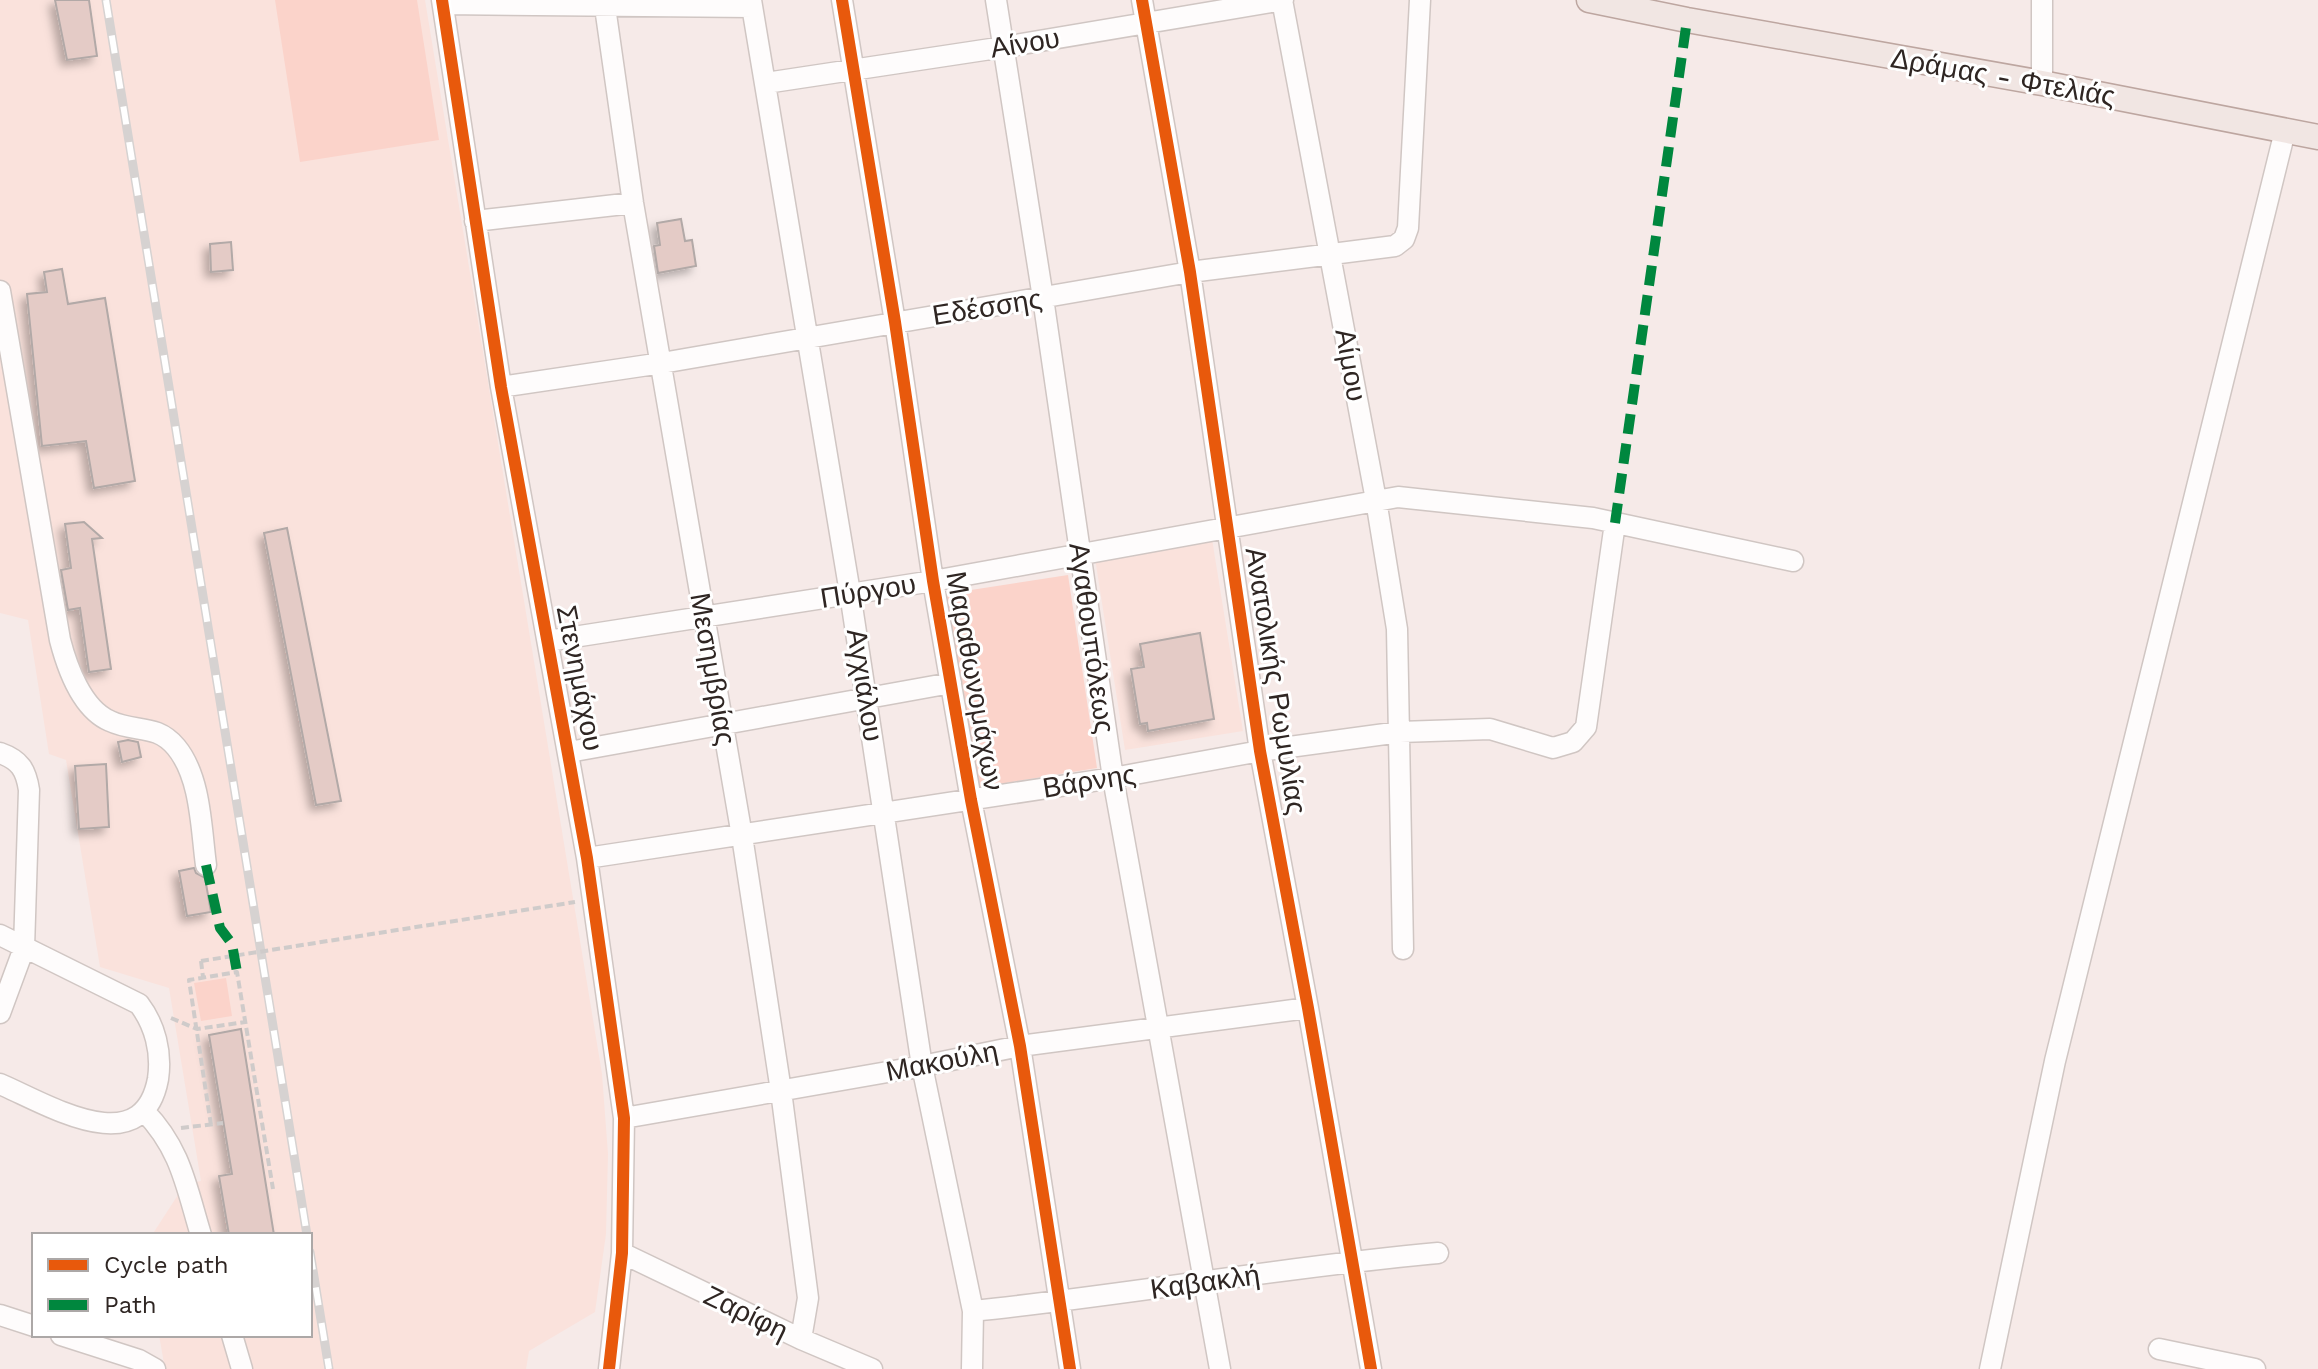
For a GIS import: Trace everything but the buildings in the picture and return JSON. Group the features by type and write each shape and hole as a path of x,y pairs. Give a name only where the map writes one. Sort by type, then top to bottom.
{"main road":[{"name":"Δράμας - Φτελιάς","path":"1595,1 1686,10 2318,137"}],"street":[{"name":"Μαραθωνομάχων","path":"842,0 895,322 933,581 971,800 1020,1046 1070,1369"},
{"name":"Αγαθουπόλεως","path":"996,0 1113,778 1220,1369"},
{"name":"Ανατολικής Ρωμυλίας","path":"1142,0 1190,272 1260,751 1371,1369"},
{"name":"Αίνου","path":"766,83 1283,0"},
{"name":"Αίμου","path":"1283,0 1397,629 1403,949"},
{"name":"Εδέσσης","path":"501,387 662,363 1190,272 1389,248 1400,243 1407,234 1420,0"},
{"path":"2042,0 2042,83"},
{"path":"443,2 751,4"},
{"name":"Στενημάχου","path":"443,2 501,387 587,858 624,1118 622,1253 609,1369"},
{"name":"Μεσημβρίας","path":"604,4 633,203 742,836 781,1091 808,1298 801,1339"},
{"name":"Αγχιάλου","path":"751,4 850,593 922,1066 973,1311 972,1369"},
{"path":"1990,1369 2055,1061 2285,131"},
{"path":"475,221 633,203"},
{"path":"0,291 67,667 80,691 99,714 110,722 161,733 178,749 190,773 197,799 206,865"},
{"name":"Πύργου","path":"548,641 933,581 1398,497 1593,518 1793,561"},
{"name":"Βάρνης","path":"587,858 1113,778 1260,751 1400,732 1490,729 1553,748 1573,742 1586,727 1615,523"},
{"path":"569,752 951,683"},
{"path":"0,753 17,761 26,773 29,790 24,948 0,1013"},
{"path":"0,935 139,1004 151,1019 159,1070 155,1092 144,1111 128,1122 106,1125 84,1120 0,1084"},
{"name":"Μακούλη","path":"624,1118 1020,1046 1308,1008"},
{"path":"144,1111 162,1130 175,1151 200,1233"},
{"name":"Ζαρίφη","path":"622,1253 801,1339 837,1362 872,1369"},
{"name":"Καβακλή","path":"973,1311 1060,1302 1351,1261 1438,1253"},
{"path":"0,1315 32,1325"},
{"path":"67,1337 155,1368"},
{"path":"233,1337 242,1369"},
{"path":"2159,1349 2255,1369"}],"path":[{"path":"203,977 201,961 575,902"},
{"path":"211,1125 189,980 237,972 273,1189"},
{"path":"139,1004 197,1029 245,1022"},
{"path":"162,1130 223,1123"}],"shaded area":[{"path":"0,0 425,0 602,1074 608,1154 606,1234 595,1312 529,1351 526,1369 165,1369 159,1337 312,1337 312,1233 153,1233 185,1184 201,1181 169,988 100,967 66,760 49,754 28,620 0,613"},
{"path":"275,0 417,0 439,140 300,162"},
{"path":"1212,539 1243,731 1125,750 1095,558"},
{"path":"1068,575 1097,768 975,788 945,594"},
{"path":"226,978 232,1016 201,1021 194,983"}],"railway":[{"path":"106,0 307,1233"},
{"path":"312,1264 329,1369"}],"marked path":[{"path":"1615,523 1687,20"},
{"path":"206,865 220,928 232,944 237,972"}],"cycle path":[{"path":"442,0 501,387 587,858 624,1118 622,1253 609,1369"},
{"path":"842,0 895,322 933,581 971,800 1020,1046 1070,1369"},
{"path":"1142,0 1190,272 1260,751 1371,1369"}]}
